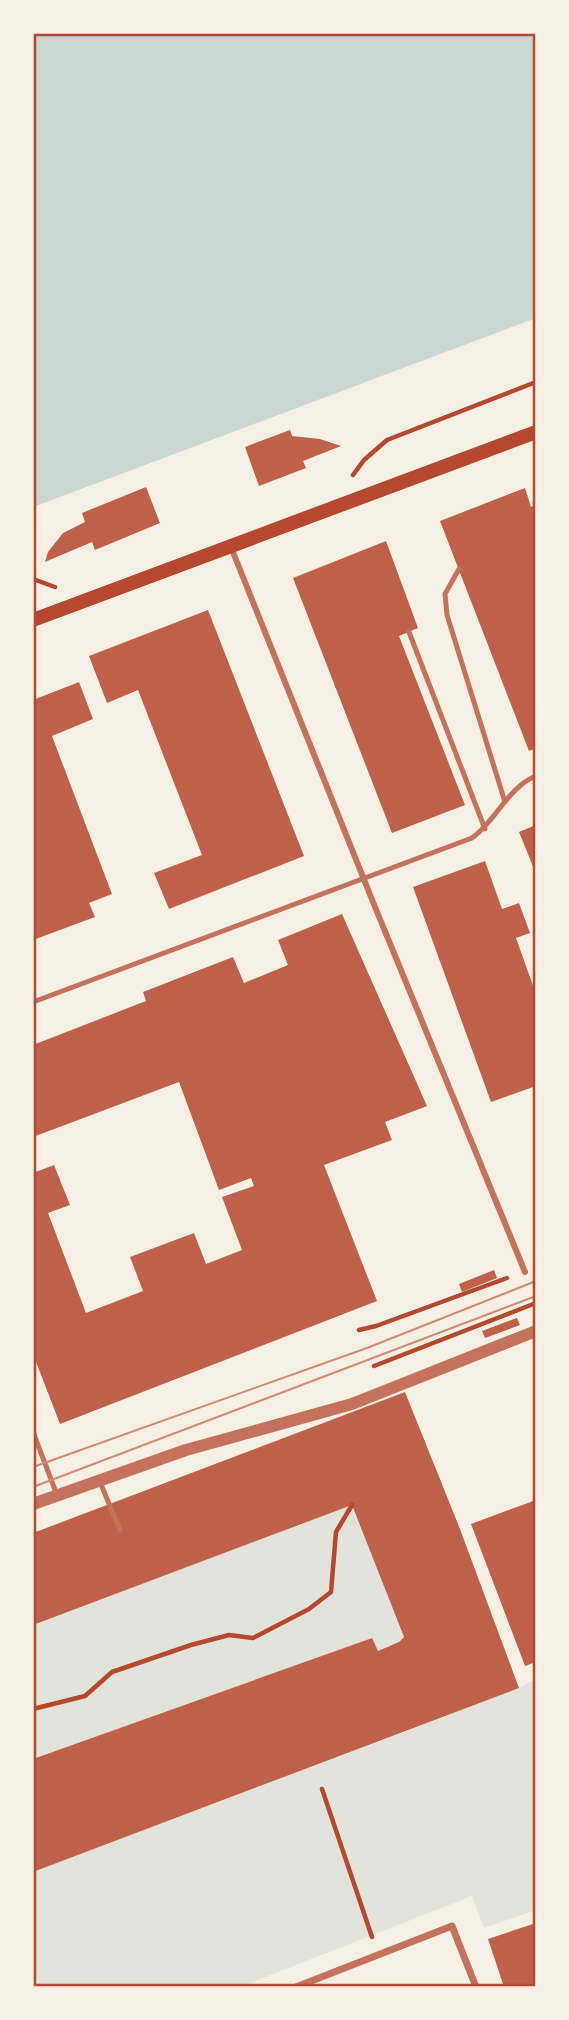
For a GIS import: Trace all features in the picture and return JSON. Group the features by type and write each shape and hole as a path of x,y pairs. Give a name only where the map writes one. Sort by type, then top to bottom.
{"main road":[{"path":"33,621 536,432"}],"street":[{"path":"231,546 525,1272"},
{"path":"33,1504 186,1450 335,1414 536,1331"},
{"path":"296,1987 452,1926 476,1987"}],"lane":[{"path":"459,569 445,594 447,615 505,802"},
{"path":"409,632 485,829"},
{"path":"33,1002 472,838 485,829 526,780 536,776"},
{"path":"33,1433 57,1495"},
{"path":"100,1481 120,1531"}],"path":[{"path":"328,510 364,460 387,440 536,382"},
{"path":"359,1330 525,1272"},
{"path":"374,1366 536,1303"},
{"path":"33,1710 85,1696 111,1672 229,1635 253,1638 309,1609 331,1592 336,1532 352,1505"},
{"path":"322,1788 378,1954"}],"shaded area":[{"path":"33,33 536,33 536,318 33,507"},
{"path":"352,1505 404,1637 399,1642 378,1651 371,1638 33,1759 33,1625"},
{"path":"536,1678 536,1910 484,1928 472,1896 240,1987 33,1987 33,1872 519,1688"}],"building":[{"path":"290,430 292,436 320,439 341,446 303,461 306,468 259,486 245,447"},
{"path":"146,487 160,523 95,550 92,542 45,562 48,552 63,533 85,522 82,513"},
{"path":"525,488 531,507 536,505 536,748 529,751 440,521"},
{"path":"386,541 418,628 399,636 465,805 392,833 293,578"},
{"path":"208,610 304,856 169,909 154,873 202,855 138,690 107,703 89,656"},
{"path":"79,682 93,719 52,736 112,894 89,903 95,917 33,940 33,700"},
{"path":"536,825 536,874 519,832"},
{"path":"485,861 502,909 519,903 530,933 516,938 536,994 536,1086 491,1102 413,887"},
{"path":"342,914 427,1106 385,1122 392,1140 324,1165 377,1301 60,1424 33,1354 33,1173 54,1165 70,1205 48,1213 86,1313 143,1291 130,1257 194,1233 206,1264 242,1250 222,1197 254,1186 251,1178 219,1190 179,1082 33,1137 33,1045 146,1001 143,992 233,957 244,983 288,965 278,940"},
{"path":"494,1270 497,1278 462,1292 459,1284"},
{"path":"517,1318 520,1325 485,1338 482,1331"},
{"path":"405,1392 519,1688 33,1872 33,1759 372,1638 378,1651 404,1637 352,1505 33,1625 33,1533"},
{"path":"536,1500 536,1662 525,1666 471,1524"},
{"path":"536,1923 536,1987 504,1987 488,1939"}],"tram line":[{"path":"33,1467 367,1348 536,1281"},
{"path":"33,1487 536,1296"}]}
